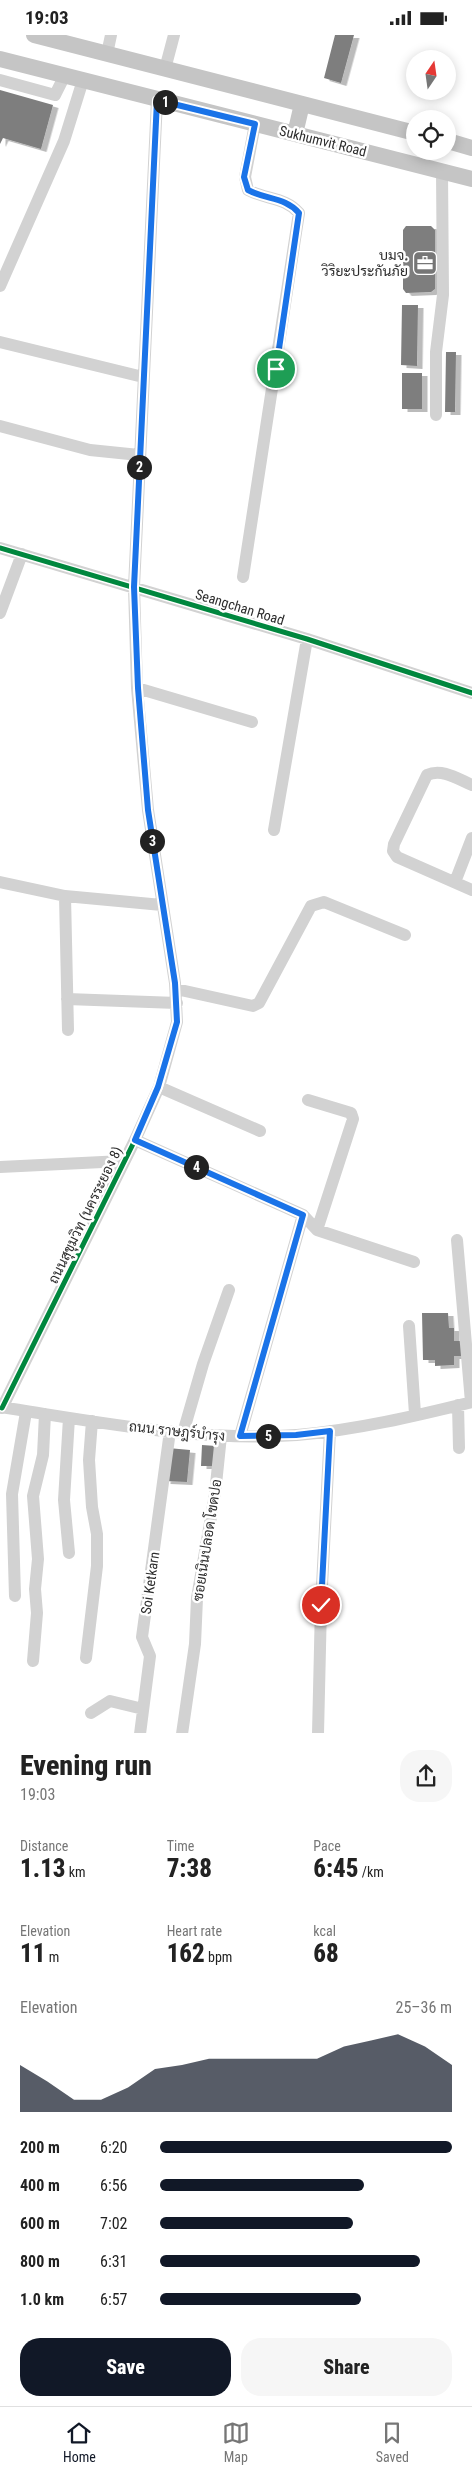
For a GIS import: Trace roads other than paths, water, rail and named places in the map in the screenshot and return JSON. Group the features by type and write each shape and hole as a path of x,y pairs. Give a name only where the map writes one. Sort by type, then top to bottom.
{"main road":[{"path":"34,35 406,131"},
{"name":"Sukhumvit Road","path":"0,59 472,179"},
{"path":"294,134 302,104"},
{"path":"456,143 472,148"}],"street":[{"path":"107,54 111,35"},
{"path":"165,69 174,35"},
{"path":"0,80 56,95 65,75"},
{"path":"0,286 64,141 83,80"},
{"name":"ถนนสุขุมวิท (นครระยอง 8)","path":"1,1408 135,1140 158,1087 174,1039 177,1022 176,989 148,810 138,688 134,587 157,100"},
{"path":"243,577 299,213 290,203 260,196 248,190 244,177 255,124"},
{"path":"436,415 436,352 443,295 442,171"},
{"path":"0,342 143,377"},
{"path":"0,426 90,449 140,455"},
{"name":"Seangchan Road","path":"0,548 307,639 472,693"},
{"path":"0,613 22,554"},
{"path":"274,829 307,639"},
{"path":"138,688 252,722"},
{"path":"472,785 442,772 434,771 427,775 394,844 393,851 397,857 472,890"},
{"path":"455,882 472,838"},
{"path":"0,882 65,896 162,905"},
{"path":"65,896 68,1030"},
{"path":"176,989 253,1006 259,1003 311,906 317,903 324,902 406,935"},
{"path":"67,999 177,1003"},
{"path":"158,1087 260,1131"},
{"path":"308,1100 351,1113 353,1119 317,1230"},
{"path":"135,1140 303,1215 317,1230 414,1262"},
{"path":"0,1167 123,1161"},
{"path":"240,1436 303,1215"},
{"path":"457,1240 472,1402"},
{"name":"Soi Ketkarn","path":"140,1733 150,1656 142,1637 177,1432 229,1290"},
{"path":"409,1326 415,1414"},
{"name":"ถนน ราษฎร์บำรุง","path":"1,1408 177,1432 240,1436 296,1435 330,1431 472,1402"},
{"path":"458,1405 459,1448"},
{"path":"15,1596 12,1494 26,1411"},
{"path":"32,1661 37,1613 35,1589 38,1559 33,1496 43,1455 45,1414"},
{"path":"69,1418 64,1500 69,1553"},
{"path":"86,1658 97,1566 97,1534 92,1507 89,1460 92,1421"},
{"path":"318,1733 321,1605 330,1431"},
{"name":"ซอยเนินปลอด โขดปอ","path":"182,1733 196,1644 197,1598 215,1494 221,1436"},
{"path":"91,1713 110,1701 143,1709"}],"place":[{"name":"บมจ. วิริยะประกันภัย","path":"425,263"}]}
